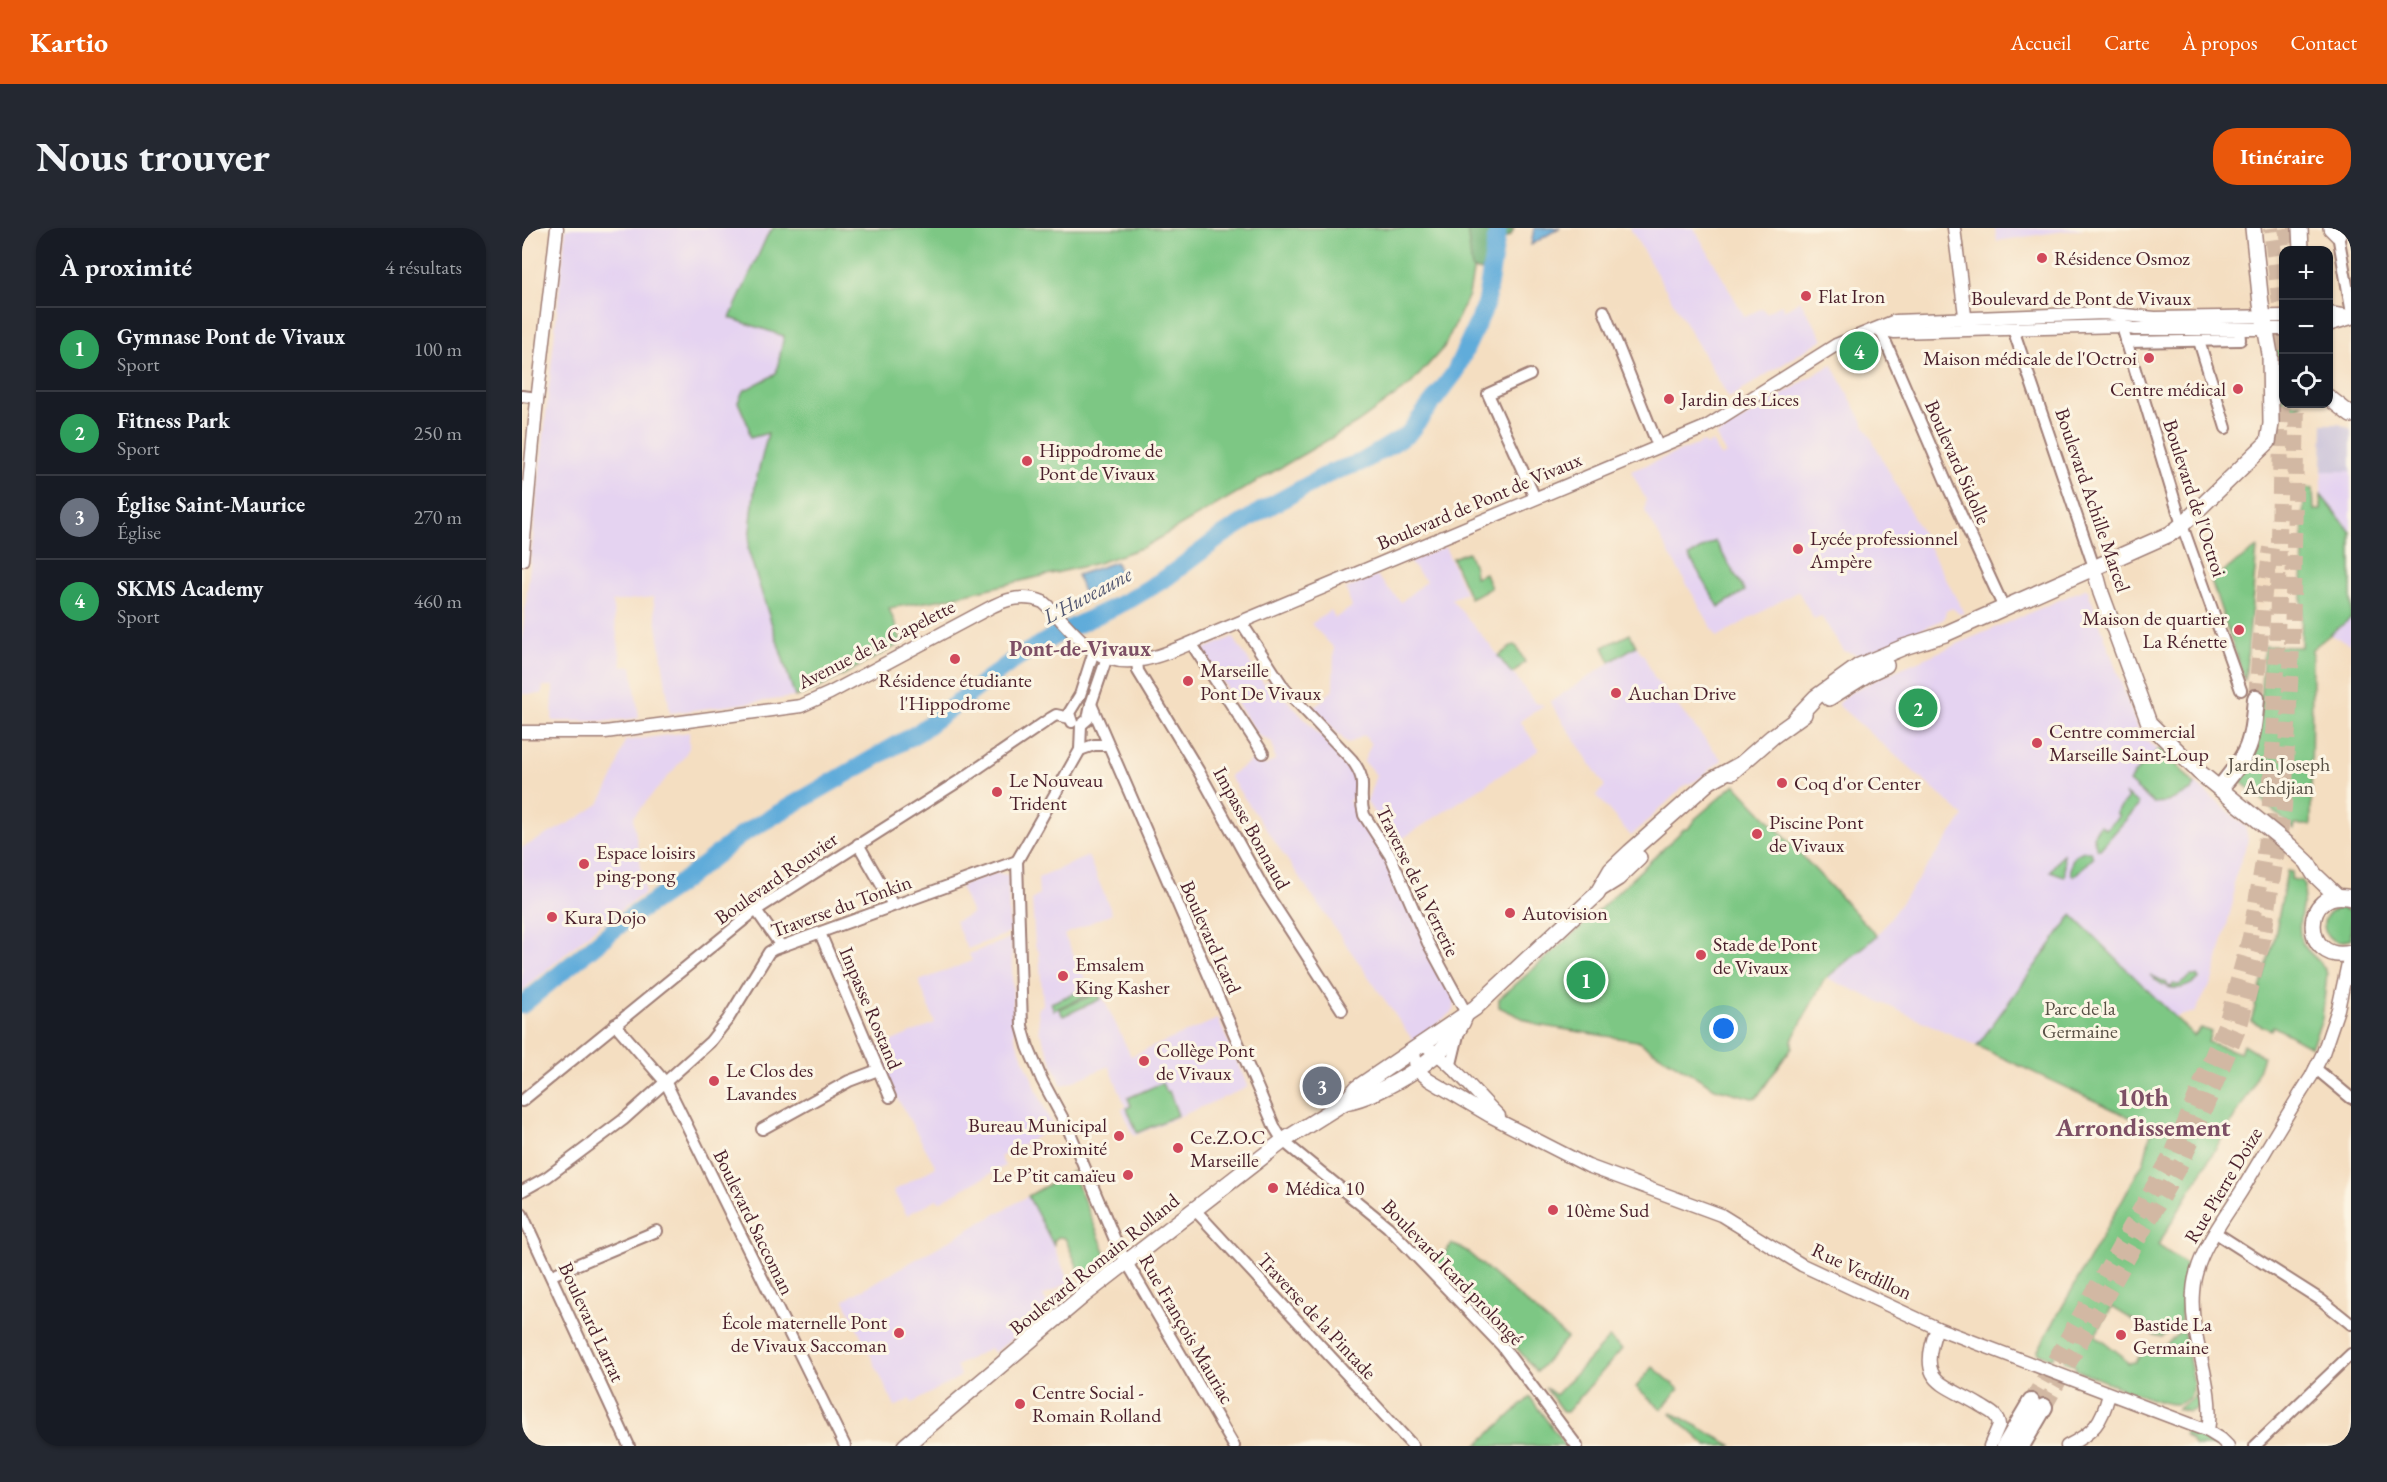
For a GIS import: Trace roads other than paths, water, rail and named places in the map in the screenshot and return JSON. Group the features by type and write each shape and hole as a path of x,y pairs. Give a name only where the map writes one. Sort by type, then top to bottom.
{"highway":[{"path":"2220,788 2247,751 2252,739 2256,698"},
{"path":"2005,1446 2037,1404 2021,1446"}],"main road":[{"path":"2253,228 2265,323"},
{"path":"2300,228 2301,246"},
{"name":"Boulevard Romain Rolland","path":"905,1446 1064,1312 1283,1141 1345,1102 1357,1088 1482,1002 1600,890 1618,878 1739,765 1795,719 1869,673 1945,634 2170,534 2182,525 2268,442 2271,435 2270,354 2265,323"},
{"path":"2333,402 2351,415"},
{"name":"Boulevard Achille Marcel","path":"2094,567 2101,593 2148,723 2199,772 2290,846 2307,862 2314,874 2344,897"},
{"path":"2314,874 2319,907"},
{"path":"2344,897 2327,900 2319,907 2313,920 2314,937 2326,950 2345,953"},
{"name":"Boulevard Romain Rolland","path":"1345,1102 1363,1099 1416,1069 1437,1053 1461,1029 1466,1013"}],"street":[{"path":"522,560 557,228"},
{"path":"1954,228 1966,330"},
{"path":"2335,230 2351,308"},
{"path":"1604,311 1658,447"},
{"path":"2333,314 2351,317"},
{"name":"Boulevard de Pont de Vivaux","path":"1082,640 1094,651 1125,661 1137,661 1191,643 1706,427 1836,345 1895,321 2013,315 2120,320 2134,329 2240,328 2279,318"},
{"name":"Boulevard Achille Marcel","path":"2013,315 2013,329 2094,567"},
{"name":"Boulevard de Pont de Vivaux","path":"1880,329 1894,332 2013,329 2134,317 2265,323 2279,328"},
{"path":"2333,323 2351,317"},
{"name":"Boulevard de l'Octroi","path":"2120,320 2182,525 2241,690"},
{"path":"2126,342 2240,340 2240,328"},
{"name":"Boulevard Sidolle","path":"1880,329 1950,491 2004,608"},
{"path":"2199,340 2226,428"},
{"path":"1530,375 1488,394 1535,498"},
{"path":"522,396 538,398"},
{"name":"Avenue de la Capelette","path":"522,732 605,732 789,708 830,693 1000,602 1019,598 1036,599 1043,603 1082,640"},
{"name":"Traverse de la Verrerie","path":"1241,622 1284,688 1352,759 1362,773 1361,807 1364,814 1391,856 1428,943 1466,1013"},
{"path":"1191,643 1263,753"},
{"path":"1081,725 1072,722 1071,709 1080,695 1094,651"},
{"path":"1017,861 1080,750 1081,725 1088,718 1107,657"},
{"name":"Impasse Bonnaud","path":"1137,661 1138,671 1198,770 1265,891 1342,1010"},
{"name":"Boulevard Icard","path":"1091,704 1107,746 1275,1128 1283,1141"},
{"name":"Boulevard Rouvier","path":"522,1101 756,910 959,782 1051,718 1056,715 1070,717"},
{"path":"1080,750 1095,745 1107,746"},
{"path":"858,844 893,905"},
{"name":"Traverse du Tonkin","path":"522,1191 547,1178 578,1155 666,1083 711,1042 728,1019 769,952 1017,861"},
{"name":"Rue François Mauriac","path":"1017,861 1022,1026 1025,1037 1042,1080 1068,1128 1108,1225 1127,1262 1234,1446"},
{"path":"756,910 781,946"},
{"name":"Impasse Rostand","path":"820,933 890,1097"},
{"name":"Rue Pierre Doize","path":"2208,1431 2211,1412 2210,1399 2196,1329 2192,1292 2201,1261 2216,1233 2315,1068 2338,1009 2345,953"},
{"name":"Boulevard Saccoman","path":"615,1024 666,1083 845,1446"},
{"path":"1450,1064 1461,1029"},
{"path":"1416,1069 1418,1048"},
{"name":"Rue Verdillon","path":"1418,1048 1437,1053 1509,1125"},
{"path":"2315,1068 2351,1098"},
{"name":"Rue Verdillon","path":"1416,1069 1455,1096 1588,1166 1721,1215 1802,1264 1937,1328 2208,1431"},
{"path":"762,1129 849,1081 878,1070"},
{"path":"1455,1096 1465,1082"},
{"name":"Boulevard Icard prolongé","path":"1283,1141 1388,1227 1502,1346 1577,1446"},
{"name":"Traverse de la Pintade","path":"1196,1209 1413,1446"},
{"name":"Boulevard Larrat","path":"522,1214 629,1446"},
{"path":"552,1275 657,1231"},
{"path":"2216,1233 2320,1300 2351,1324"},
{"path":"1937,1328 1929,1361 1934,1378 1949,1390 1991,1411 1999,1420 1998,1431 1990,1446"},
{"path":"2255,1446 2351,1354"},
{"path":"2067,1446 2094,1429 2104,1415 2109,1394"},
{"path":"2208,1431 2228,1446"}],"water":[{"path":"1534,228 1559,228 1531,245"},
{"path":"1116,562 1122,579 1083,592 1077,575"}],"waterway":[{"name":"L'Huveaune","path":"522,1005 623,922 678,885 744,833 919,732 1015,659 1058,634 1129,600 1166,578 1220,537 1261,511 1332,472 1362,462 1408,434 1454,374 1485,307 1498,228"}],"tunnel":[{"path":"2031,1402 2173,1152 2227,1020 2250,937 2270,804 2277,645 2283,331 2271,228"},
{"path":"2286,228 2288,246"},
{"path":"2044,1407 2184,1158 2240,1025 2263,940 2284,808 2292,646 2297,408"},
{"path":"2256,698 2264,593 2271,548"}],"place":[{"name":"Résidence Osmoz","path":"2042,258"},
{"name":"Flat Iron","path":"1806,296"},
{"name":"SKMS Academy","path":"1859,351"},
{"name":"Maison médicale de l'Octroi","path":"2149,358"},
{"name":"Centre médical","path":"2238,389"},
{"name":"Jardin des Lices","path":"1669,399"},
{"name":"Hippodrome de Pont de Vivaux","path":"1027,461"},
{"name":"Lycée professionnel Ampère","path":"1798,549"},
{"name":"Maison de quartier La Rénette","path":"2239,630"},
{"name":"Résidence étudiante l'Hippodrome","path":"955,659"},
{"name":"Marseille Pont De Vivaux","path":"1188,681"},
{"name":"Auchan Drive","path":"1616,693"},
{"name":"Fitness Park","path":"1918,708"},
{"name":"Centre commercial Marseille Saint-Loup","path":"2037,743"},
{"name":"Coq d'or Center","path":"1782,783"},
{"name":"Le Nouveau Trident","path":"997,792"},
{"name":"Piscine Pont de Vivaux","path":"1757,834"},
{"name":"Espace loisirs ping-pong","path":"584,864"},
{"name":"Autovision","path":"1510,913"},
{"name":"Kura Dojo","path":"552,917"},
{"name":"Stade de Pont de Vivaux","path":"1701,955"},
{"name":"Emsalem King Kasher","path":"1063,976"},
{"name":"Gymnase Pont de Vivaux","path":"1586,980"},
{"name":"Collège Pont de Vivaux","path":"1144,1061"},
{"name":"Le Clos des Lavandes","path":"714,1081"},
{"name":"Église Saint-Maurice","path":"1322,1086"},
{"name":"Bureau Municipal de Proximité","path":"1119,1136"},
{"name":"Ce.Z.O.C Marseille","path":"1178,1148"},
{"name":"Le P’tit camaïeu","path":"1128,1175"},
{"name":"Médica 10","path":"1273,1188"},
{"name":"10ème Sud","path":"1553,1210"},
{"name":"École maternelle Pont de Vivaux Saccoman","path":"899,1333"},
{"name":"Bastide La Germaine","path":"2121,1335"},
{"name":"Centre Social - Romain Rolland","path":"1020,1404"}],"district":[{"name":"Pont-de-Vivaux","path":"1080,648"},
{"name":"10th Arrondissement","path":"2143,1112"}],"park label":[{"name":"Jardin Joseph Achdjian","path":"2279,776"},
{"name":"Parc de la Germaine","path":"2080,1020"}]}
